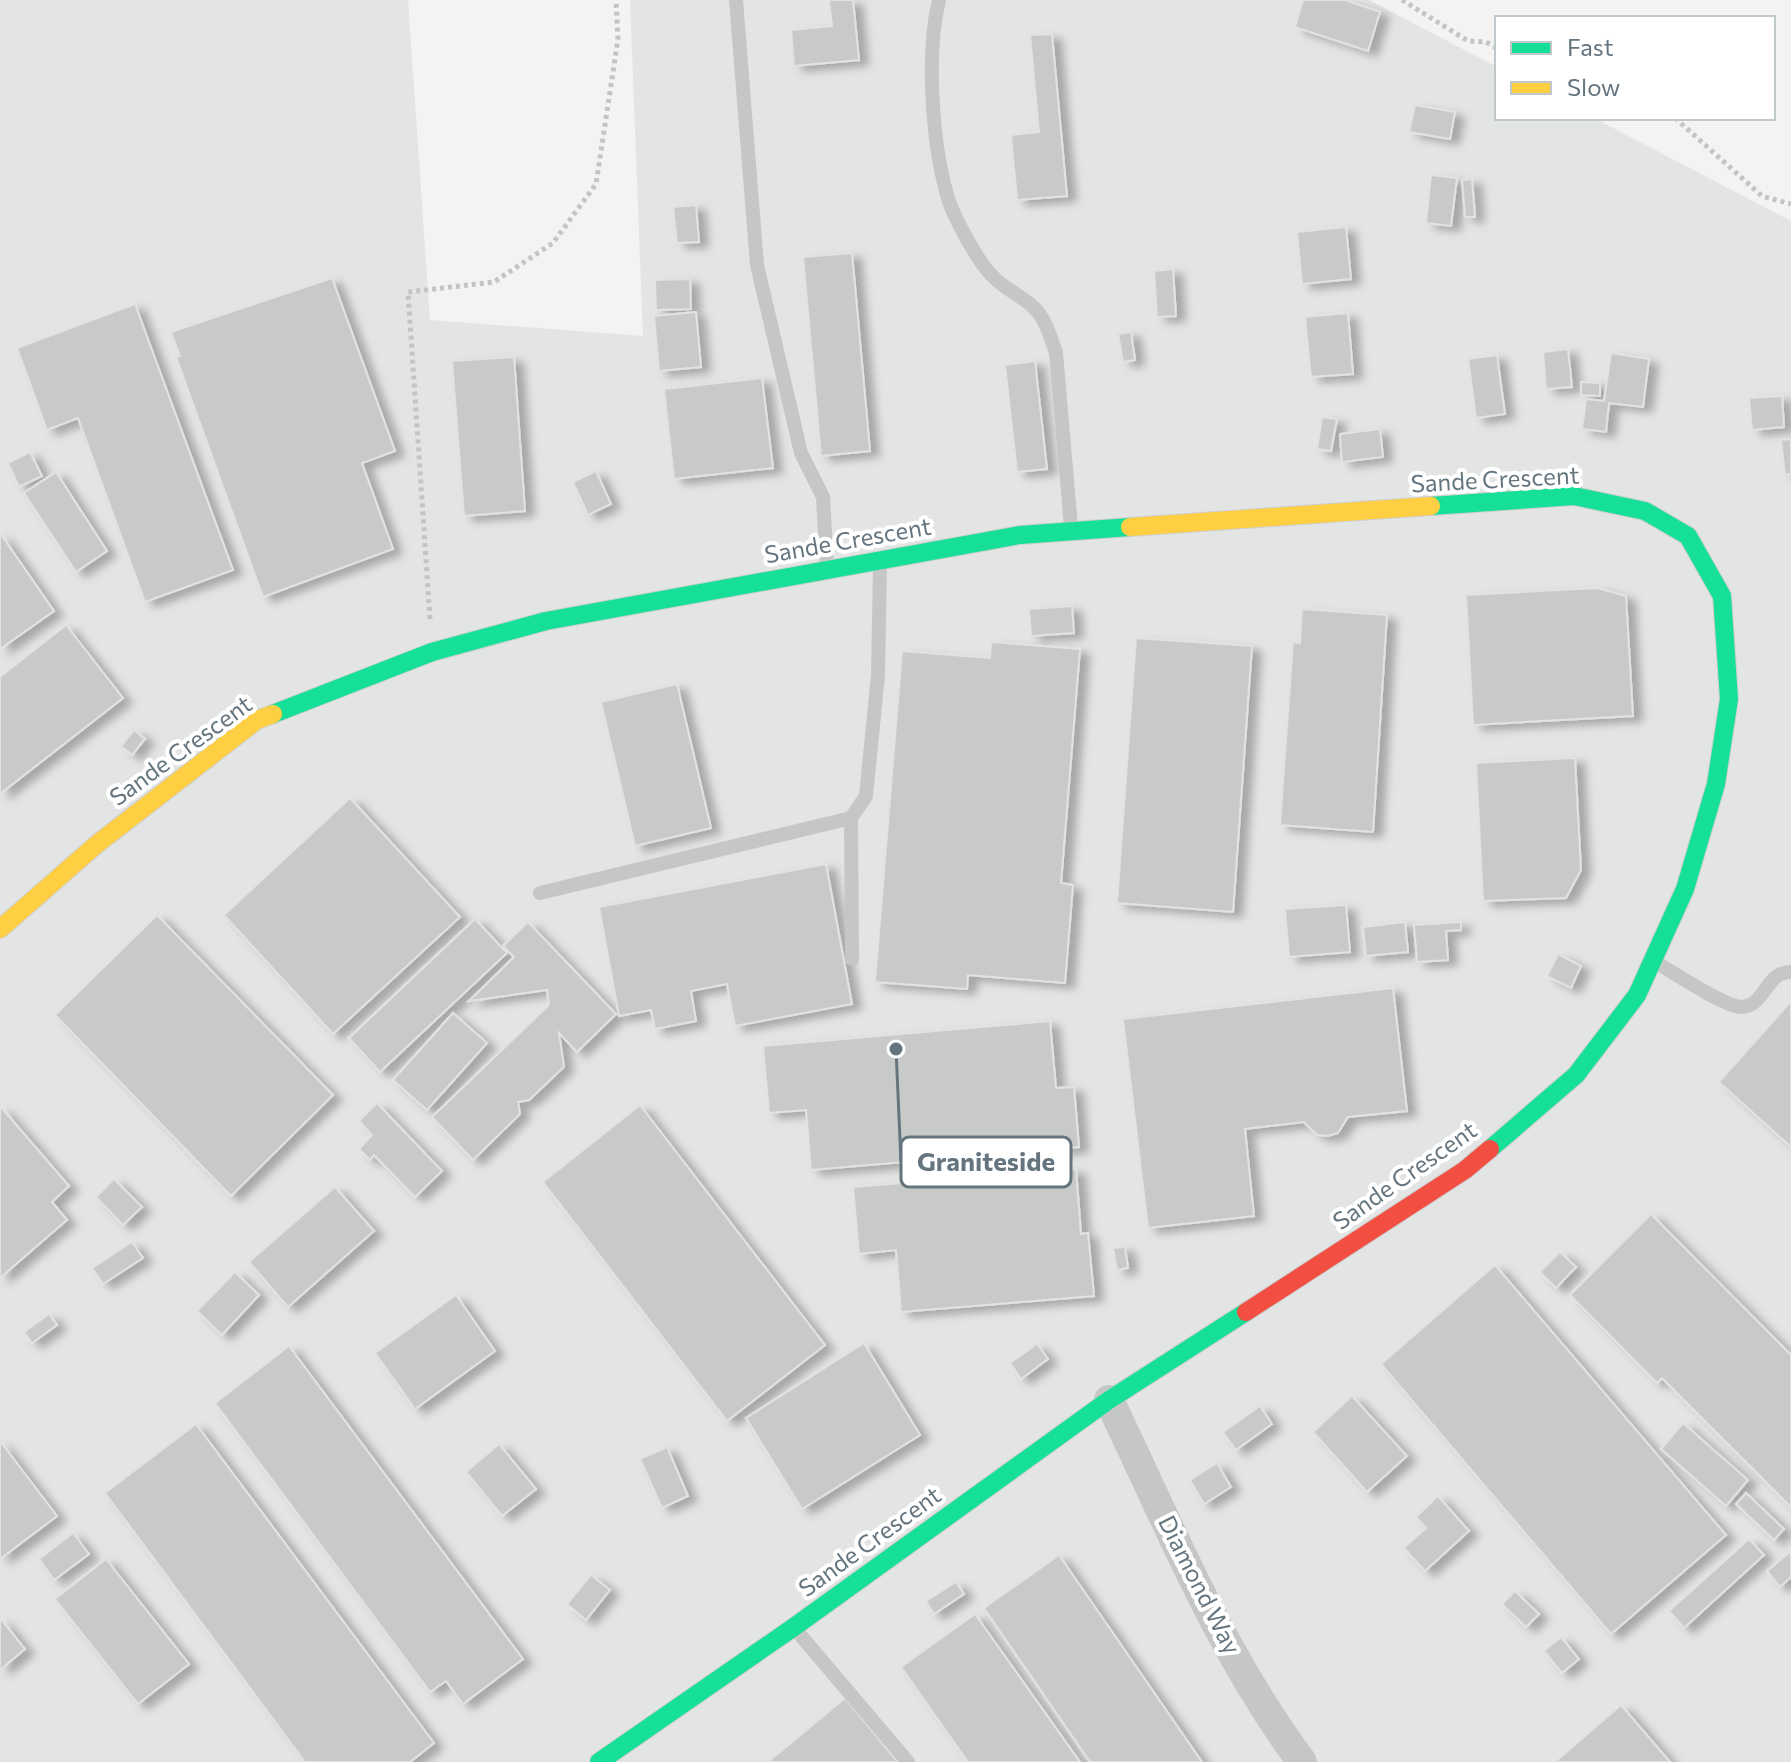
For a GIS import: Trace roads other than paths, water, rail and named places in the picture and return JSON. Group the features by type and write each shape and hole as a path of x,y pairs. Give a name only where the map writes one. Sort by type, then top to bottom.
{"street":[{"name":"Sande Crescent","path":"0,929 97,844 257,720 432,652 546,621 1020,535 1574,496 1645,511 1688,536 1722,596 1729,699 1716,784 1685,889 1637,995 1576,1075 1465,1170 1109,1400 628,1749 599,1762"},
{"name":"Diamond Way","path":"1109,1400 1218,1629 1302,1762"}],"lane":[{"path":"736,0 757,265 801,453 823,497 827,568"},
{"path":"939,0 934,24 933,84 938,149 947,197 982,264 999,285 1032,306 1048,328 1056,353 1071,532"},
{"path":"852,959 851,818 866,796 878,675 880,560"},
{"path":"540,893 851,818"},
{"path":"1653,961 1720,999 1742,1007 1752,1004 1777,976 1791,972"},
{"path":"794,1627 908,1762"}],"place":[{"name":"Graniteside","path":"896,1049"}]}
